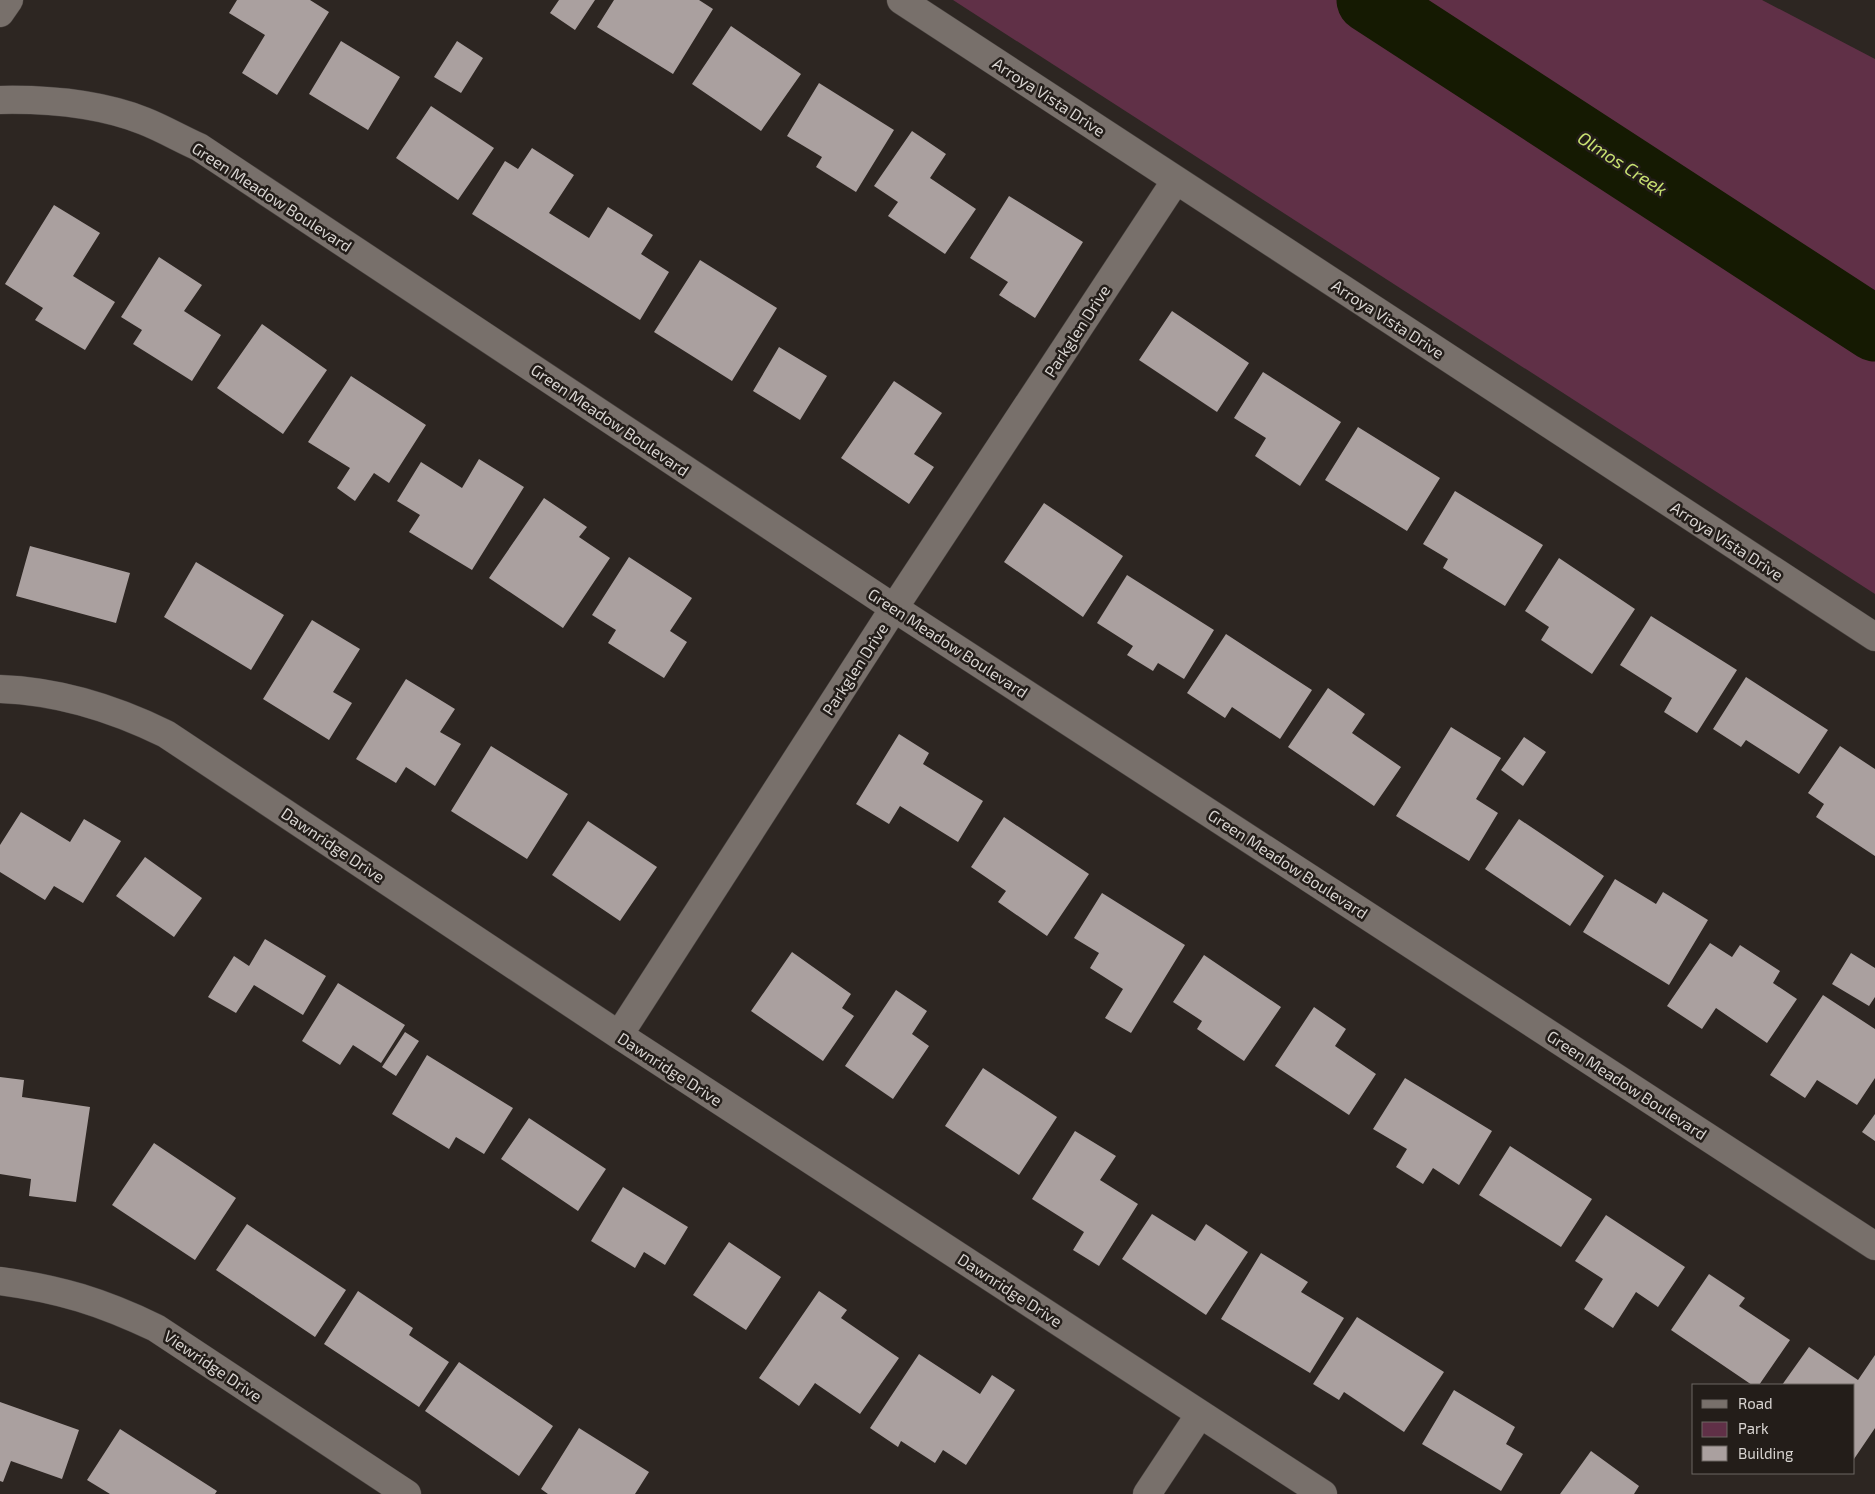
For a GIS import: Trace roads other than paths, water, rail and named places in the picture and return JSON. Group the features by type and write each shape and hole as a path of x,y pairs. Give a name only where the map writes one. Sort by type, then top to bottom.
{"street":[{"path":"0,13 9,0"},
{"name":"Arroya Vista Drive","path":"902,0 1875,638"},
{"name":"Green Meadow Boulevard","path":"0,100 34,99 68,102 108,110 143,121 199,148 894,608 1875,1246"},
{"name":"Parkglen Drive","path":"619,1036 894,608 1176,180"},
{"name":"Dawnridge Drive","path":"0,688 60,695 132,718 166,734 619,1036 1323,1494"},
{"name":"Viewridge Drive","path":"0,1281 38,1286 79,1296 119,1310 156,1328 407,1494"},
{"path":"1147,1494 1200,1414"}],"waterway":[{"name":"Olmos Creek","path":"1369,0 1875,329"}]}
